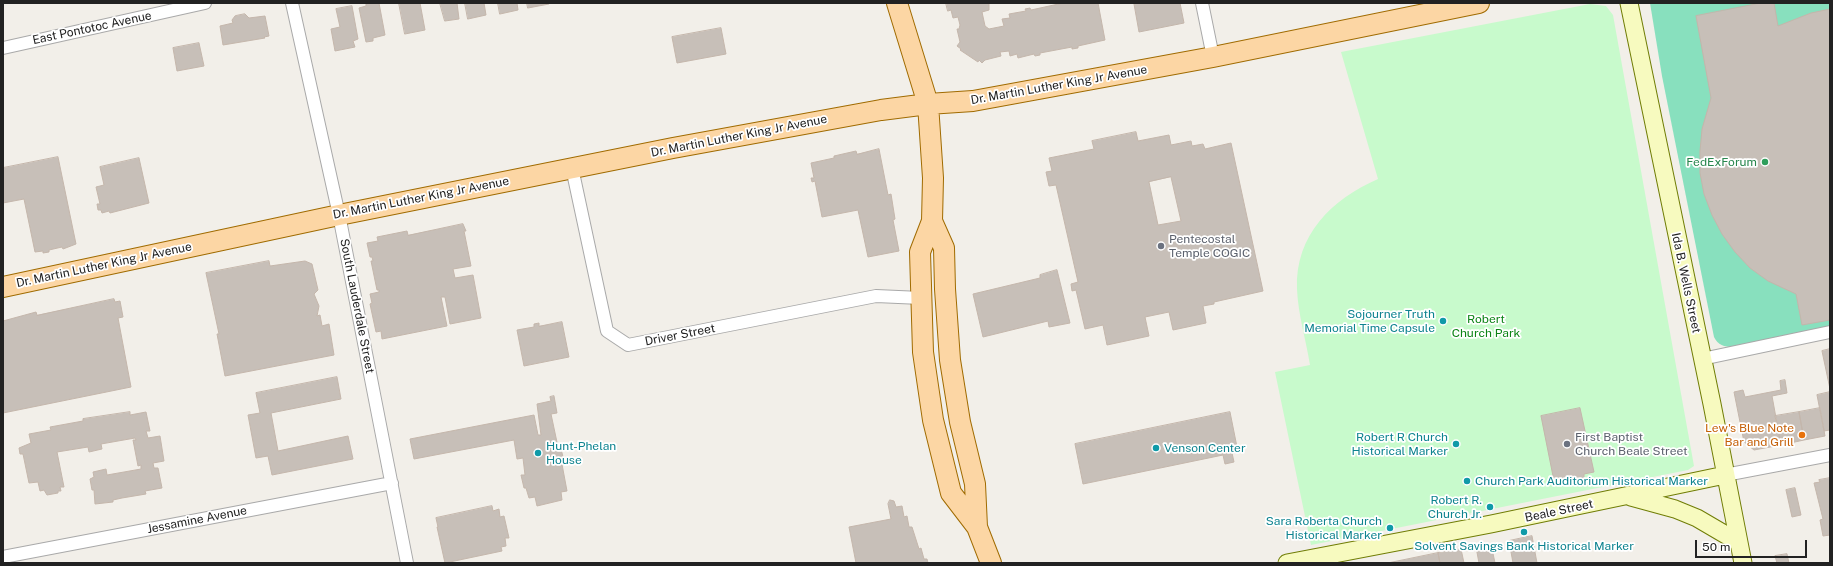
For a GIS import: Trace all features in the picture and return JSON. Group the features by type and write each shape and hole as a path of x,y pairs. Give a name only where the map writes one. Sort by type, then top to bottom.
{"main road":[{"path":"897,3 928,104 932,178 932,220 920,252 923,352 927,386 940,454 951,493 977,527 991,563"},
{"name":"Dr. Martin Luther King Jr Avenue","path":"3,287 338,215 798,124 928,104 973,101 1213,57 1479,3"},
{"path":"932,220 944,248 950,360 960,422 975,484 977,527"}],"street":[{"name":"East Pontotoc Avenue","path":"3,48 205,3"},
{"name":"South Lauderdale Street","path":"292,3 338,215 407,563"},
{"path":"1202,3 1213,57"},
{"name":"Ida B. Wells Street","path":"1630,3 1743,563"},
{"name":"Driver Street","path":"572,168 607,331 628,345 876,296 921,298"},
{"path":"1702,359 1830,332"},
{"name":"Beale Street","path":"1287,563 1830,455"},
{"name":"Jessamine Avenue","path":"3,557 392,483"},
{"path":"1629,496 1674,509 1692,516 1738,542"}],"green space":[{"name":"FedExForum","path":"1650,3 1830,3 1830,327 1733,347 1722,345 1717,342 1714,337 1662,76"},
{"name":"Robert Church Park","path":"1590,4 1606,6 1613,15 1694,466 1688,470 1311,545 1275,372 1310,365 1300,317 1297,289 1298,270 1302,252 1310,236 1320,221 1332,208 1361,187 1378,179 1341,52"}],"building":[{"path":"379,3 385,35 373,38 373,41 366,42 359,8 366,6 366,4"},
{"path":"399,3 420,3 425,30 405,34"},
{"path":"440,3 457,3 459,19 445,21"},
{"path":"465,3 484,3 486,15 468,19"},
{"path":"498,3 517,3 518,10 500,14"},
{"path":"527,3 549,3 549,4 528,8"},
{"path":"946,3 989,3 989,10 982,12 985,26 989,29 1004,26 1002,19 1010,18 1009,14 1026,11 1025,9 1030,8 1031,10 1063,3 1098,3 1105,40 1078,46 1078,48 1072,49 1072,47 1040,53 1040,55 1035,56 1034,54 1018,58 1017,54 1010,56 1009,51 1000,52 1001,56 985,60 982,63 960,50 961,49 957,46 960,42 957,29 959,29 960,25 958,17 953,18 951,10 948,11"},
{"path":"1132,3 1180,3 1184,23 1139,32 1134,4"},
{"name":"FedExForum","path":"1761,3 1774,3 1778,26 1811,13 1830,9 1830,320 1802,325 1796,294 1768,281 1750,268 1735,252 1722,234 1712,215 1704,194 1700,173 1702,129 1711,98 1696,16"},
{"path":"352,6 358,39 353,41 355,47 335,51 331,29 340,27 336,9"},
{"path":"245,14 249,18 265,16 269,36 223,45 220,26 233,23 232,20 235,16"},
{"path":"721,28 726,54 677,63 672,37"},
{"path":"199,43 204,66 177,71 173,48"},
{"name":"Pentecostal Temple COGIC","path":"1136,132 1138,141 1169,135 1171,145 1191,141 1192,146 1203,144 1205,149 1231,143 1263,291 1214,302 1214,304 1203,306 1206,323 1173,330 1169,312 1145,317 1149,336 1107,345 1103,325 1085,329 1076,290 1072,291 1071,284 1078,282 1056,185 1049,186 1046,172 1052,171 1049,158 1094,149 1092,141","holes":["1171,177 1181,221 1158,225 1149,182"]},
{"path":"879,149 888,195 891,194 895,219 893,220 899,251 868,257 858,210 822,217 815,181 812,182 811,178 814,178 811,163 856,151 857,154"},
{"path":"58,157 76,244 63,249 62,247 49,250 49,252 35,252 24,199 3,203 3,168"},
{"path":"139,158 149,203 110,213 109,211 102,213 101,210 98,210 97,204 100,204 96,187 104,185 100,167"},
{"path":"463,224 466,231 464,231 471,266 453,269 455,278 473,275 481,318 450,324 445,297 441,297 447,326 382,339 381,331 376,332 370,304 372,303 370,294 379,292 379,290 377,290 371,261 373,261 372,257 370,257 367,243 378,241 377,237 407,231 408,235"},
{"path":"269,261 270,266 305,261 312,264 318,290 314,294 319,306 317,316 320,315 322,326 329,324 334,355 225,376 217,334 219,334 206,273"},
{"path":"1057,270 1070,323 1049,327 1048,321 983,337 973,294 1040,278 1040,275"},
{"path":"114,299 115,302 120,301 123,317 118,318 131,387 3,413 3,321 36,312 37,315"},
{"path":"562,322 569,357 524,366 517,330 534,327 534,324 539,323 539,326"},
{"path":"1830,349 1830,389 1822,351"},
{"path":"337,377 341,399 271,413 278,451 348,436 353,459 272,475 268,456 256,458 248,415 260,413 256,393"},
{"path":"1785,380 1787,393 1772,396 1781,445 1754,450 1744,442 1734,392 1743,390 1745,397 1781,390 1780,381"},
{"path":"1830,392 1830,430 1824,431 1817,395"},
{"name":"Hunt-Phelan House","path":"554,396 557,413 551,414 558,447 561,449 563,457 561,459 567,491 561,492 562,500 537,506 535,497 529,498 526,488 524,488 521,475 525,475 523,458 517,459 514,440 414,459 410,439 534,415 538,435 541,435 537,404 551,401 550,397"},
{"name":"First Baptist Church Beale Street","path":"1580,408 1594,472 1584,474 1584,478 1567,482 1566,478 1554,481 1541,416"},
{"path":"1820,408 1825,436 1804,440 1799,412"},
{"path":"130,412 130,415 146,412 150,431 146,431 148,438 160,436 164,461 153,463 154,468 158,468 162,488 145,491 146,494 113,500 113,502 95,504 94,490 92,490 90,479 94,477 93,472 106,469 107,475 141,469 141,465 138,466 133,440 136,440 135,438 101,444 102,449 89,452 88,447 57,452 64,487 60,487 61,491 58,491 58,493 47,495 44,490 40,491 38,482 29,483 23,454 20,454 19,448 31,443 29,434 51,430 50,427 83,421 83,419"},
{"name":"Venson Center","path":"1230,412 1238,452 1232,453 1234,462 1225,464 1223,455 1083,484 1075,444"},
{"path":"1799,412 1804,440 1781,445 1775,416"},
{"path":"1830,478 1830,535 1823,536 1820,520 1823,519 1814,483 1820,482 1819,480"},
{"path":"1795,488 1801,515 1792,517 1786,490"},
{"path":"890,500 894,501 896,507 902,506 904,517 907,516 909,527 912,527 919,549 921,548 924,559 927,559 928,563 856,563 849,527 891,519 888,504"},
{"path":"492,506 493,511 499,509 500,517 504,516 509,538 505,538 506,546 501,547 502,551 445,563 436,518"},
{"path":"1532,536 1537,563 1513,563 1509,541"},
{"path":"1491,544 1495,563 1479,563 1476,547"},
{"path":"1461,549 1464,563 1440,563 1438,553"},
{"path":"1438,553 1440,563 1388,563"},
{"path":"1787,554 1789,563 1777,563 1775,556"}],"place":[{"name":"FedExForum","path":"1765,162"},
{"name":"Pentecostal Temple COGIC","path":"1161,246"},
{"name":"Sojourner Truth Memorial Time Capsule","path":"1443,321"},
{"name":"Lew's Blue Note Bar and Grill","path":"1802,435"},
{"name":"Robert R Church Historical Marker","path":"1456,444"},
{"name":"First Baptist Church Beale Street","path":"1567,444"},
{"name":"Venson Center","path":"1156,448"},
{"name":"Hunt-Phelan House","path":"538,453"},
{"name":"Church Park Auditorium Historical Marker","path":"1467,481"},
{"name":"Robert R. Church Jr.","path":"1490,507"},
{"name":"Sara Roberta Church Historical Marker","path":"1390,528"},
{"name":"Solvent Savings Bank Historical Marker","path":"1524,532"}]}
